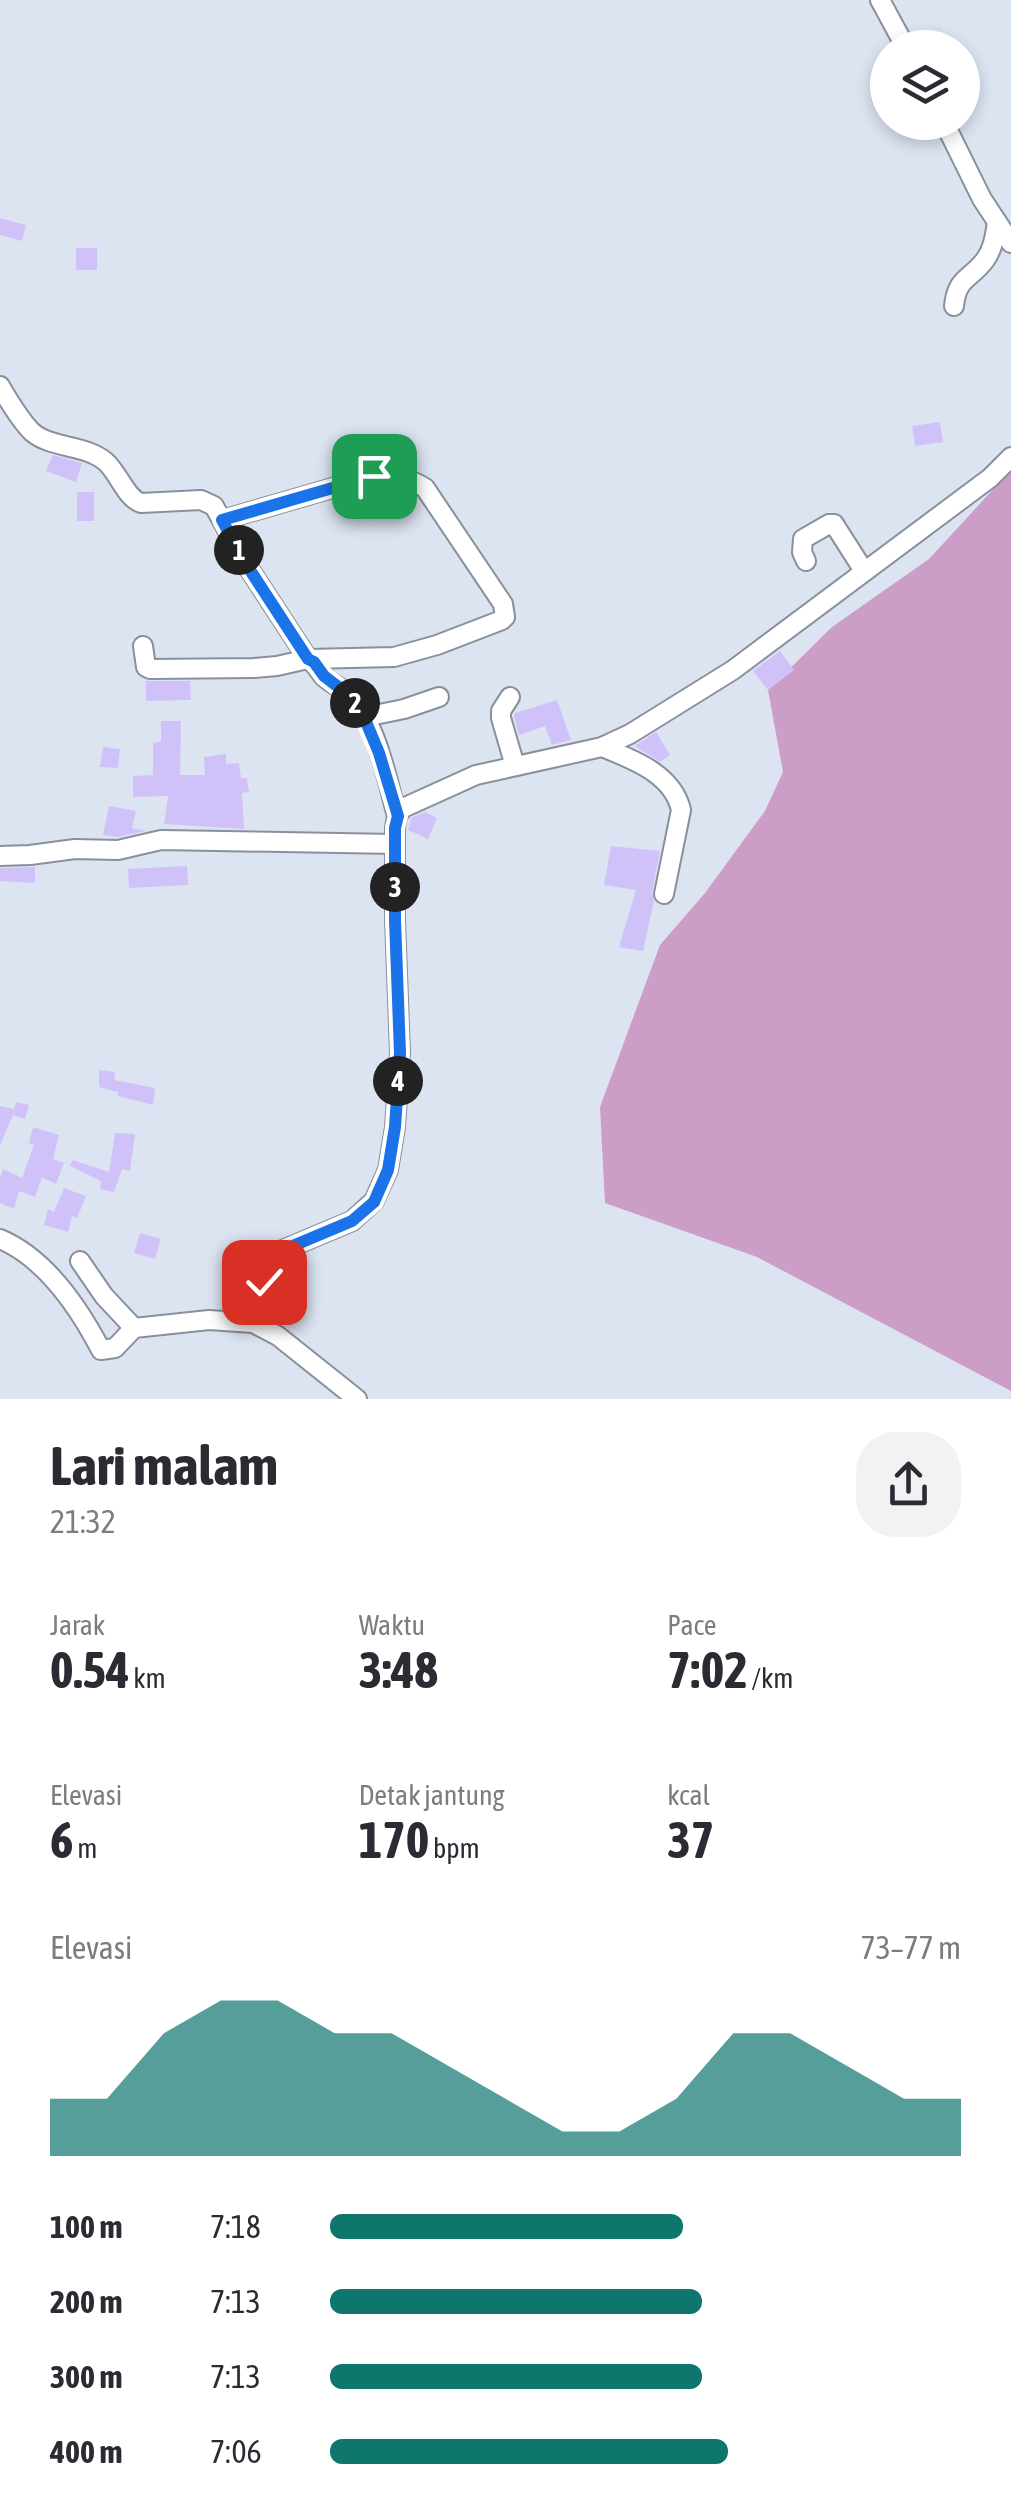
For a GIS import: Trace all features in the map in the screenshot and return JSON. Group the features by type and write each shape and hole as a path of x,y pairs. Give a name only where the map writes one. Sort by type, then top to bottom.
{"street":[{"path":"880,0 896,30"},
{"path":"953,140 982,200 1011,243"},
{"path":"954,306 957,288 984,261 994,244 997,222"},
{"path":"0,386 32,432 94,454 114,472 134,501 201,500 214,506 246,564 308,659 350,696 364,717 398,816"},
{"path":"262,1327 264,1282 276,1253 352,1221 374,1202 388,1170 400,1053 395,828 403,808 476,775 602,747 630,734 733,670 990,478 1011,457"},
{"path":"144,646 146,667 150,669 254,668 308,659 394,657 502,620 505,612 425,488 416,482 374,476 222,520"},
{"path":"806,560 803,539 834,524 864,572"},
{"path":"364,717 404,710 438,697"},
{"path":"510,698 501,718 515,766"},
{"path":"602,747 654,772 679,798 682,810 664,894"},
{"path":"0,856 75,849 118,850 161,840 395,844"},
{"path":"0,1239 13,1244 64,1293 101,1350 115,1348 134,1328 210,1320 253,1323 278,1336 357,1399"},
{"path":"80,1261 104,1296 134,1328"}],"shaded area":[{"path":"1011,470 1011,1391 757,1257 605,1203 600,1107 660,945 705,893 765,811 783,772 768,690 832,627 929,559"}],"building":[{"path":"0,218 26,225 22,241 0,235"},
{"path":"76,248 97,248 97,270 76,270"},
{"path":"940,422 943,442 915,446 912,426"},
{"path":"53,455 82,463 76,482 46,471"},
{"path":"77,492 94,492 94,521 77,521"},
{"path":"780,651 794,670 768,690 753,671"},
{"path":"146,681 190,681 191,700 146,701"},
{"path":"557,700 571,740 552,745 545,726 519,735 515,713"},
{"path":"161,721 181,721 180,775 205,775 204,757 226,754 226,764 239,763 249,792 242,793 244,829 164,824 168,796 133,797 133,776 153,775 153,743 161,741"},
{"path":"656,732 670,755 660,762 635,746"},
{"path":"103,747 120,749 118,768 100,767"},
{"path":"109,806 136,811 132,828 146,831 117,837 103,835"},
{"path":"425,812 437,818 428,839 408,830 411,818"},
{"path":"611,846 660,851 643,951 619,947 636,890 604,885"},
{"path":"187,866 188,885 129,888 128,869"},
{"path":"35,867 35,883 0,881 0,868"},
{"path":"99,1070 115,1072 114,1080 155,1088 153,1105 99,1087"},
{"path":"16,1102 29,1105 25,1119 13,1115 0,1145 0,1106 14,1109"},
{"path":"33,1127 59,1135 53,1159 64,1163 56,1184 42,1177 35,1197 19,1191 14,1209 0,1203 0,1179 3,1169 22,1178 34,1145 29,1143"},
{"path":"115,1133 135,1134 130,1171 122,1169 114,1192 100,1189 101,1181 70,1166 73,1160 109,1172"},
{"path":"64,1188 86,1196 77,1218 72,1216 68,1232 44,1225 48,1209 54,1212"},
{"path":"140,1233 161,1239 155,1259 134,1253"}],"route":[{"path":"264,1282 276,1253 352,1221 374,1202 388,1170 400,1053 395,920 398,816 364,717 350,696 308,659 222,520 374,476"}]}
